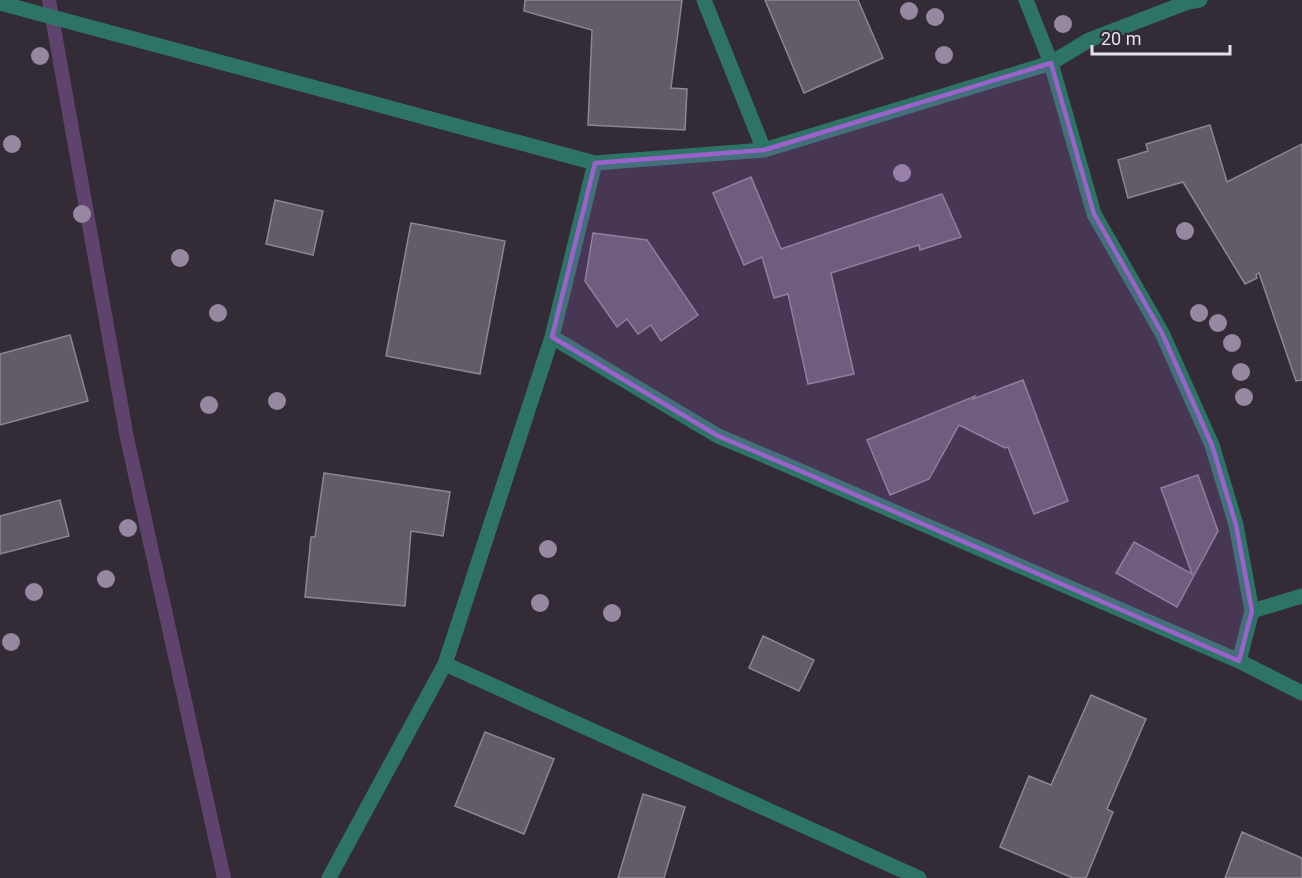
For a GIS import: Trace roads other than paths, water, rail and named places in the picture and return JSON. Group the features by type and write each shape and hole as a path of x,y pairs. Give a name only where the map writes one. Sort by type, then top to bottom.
{"street":[{"path":"704,0 764,150"},
{"path":"1026,0 1051,63 1094,214 1162,333 1212,445 1236,525 1252,611 1239,661"},
{"path":"0,3 595,163 764,150 1051,63 1089,40 1188,2 1200,0"},
{"path":"329,878 445,664 552,337 595,163"},
{"path":"552,337 718,436 1239,661 1302,693"},
{"path":"1252,611 1302,596"},
{"path":"445,664 919,878"}],"waterway":[{"path":"49,0 127,438 224,878"}]}
